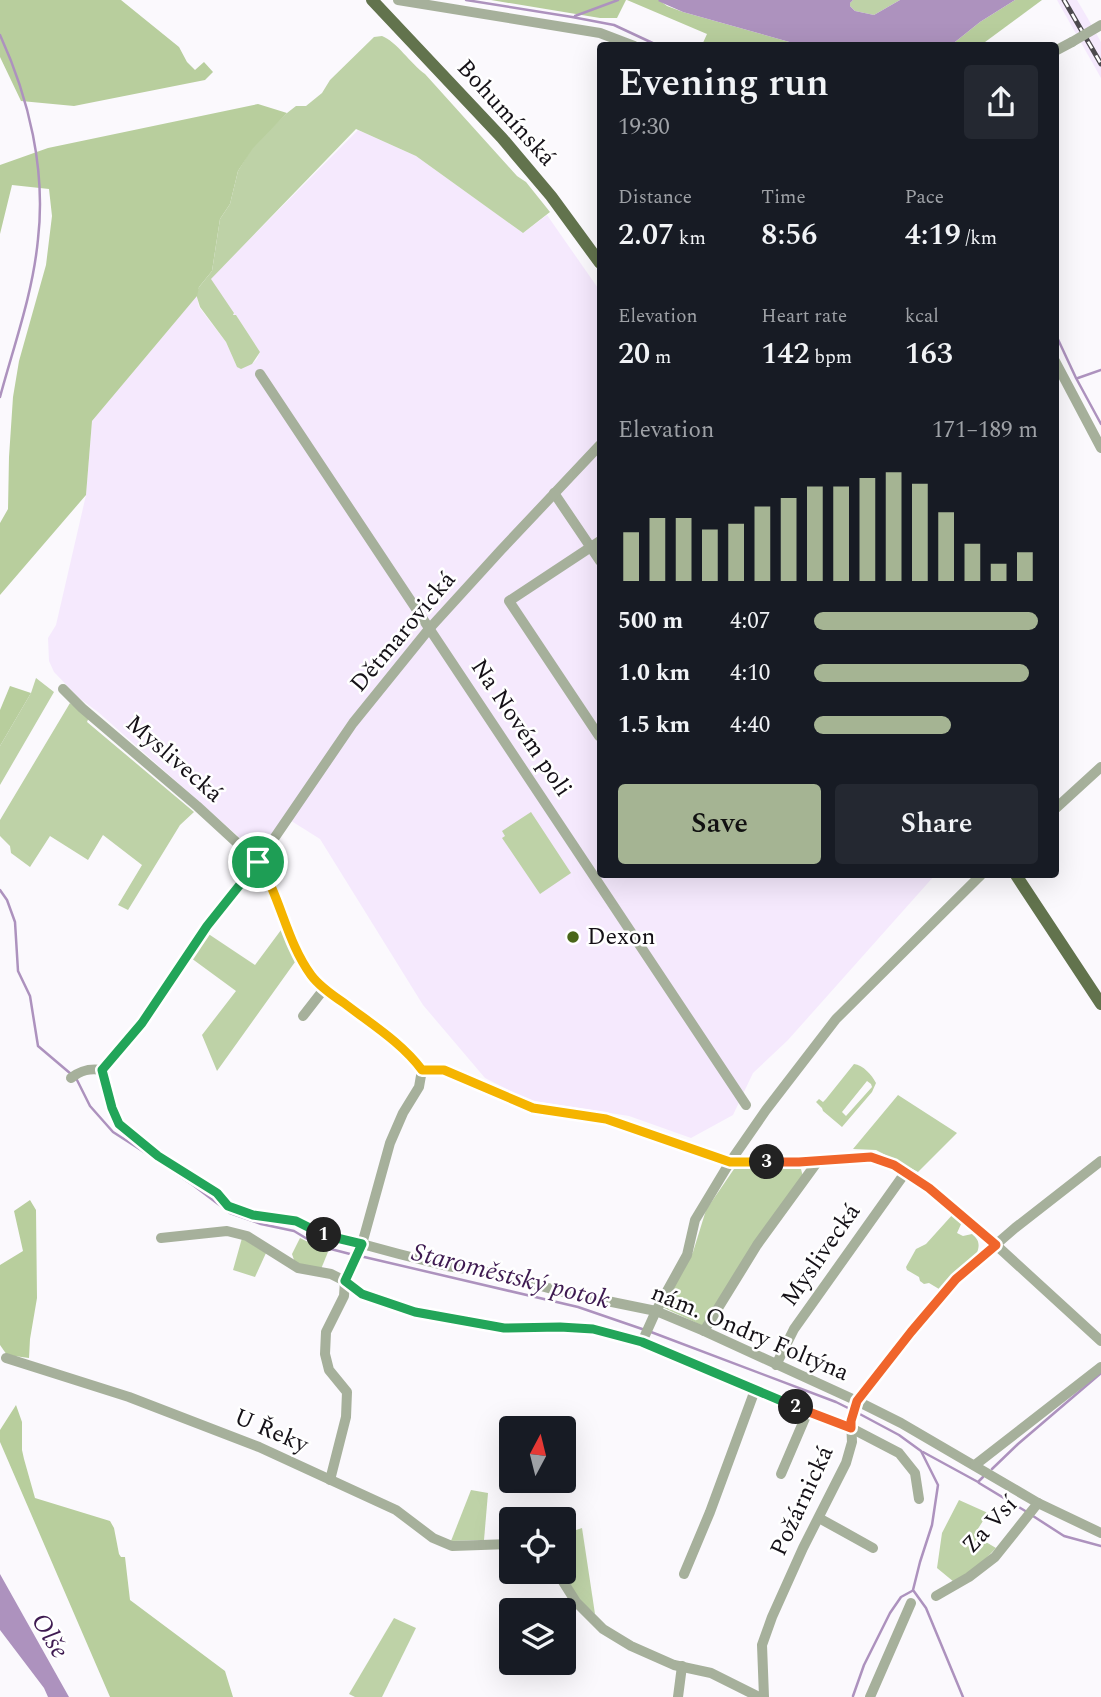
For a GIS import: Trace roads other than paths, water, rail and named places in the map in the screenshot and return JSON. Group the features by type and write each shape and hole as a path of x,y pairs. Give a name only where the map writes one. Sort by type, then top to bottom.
{"main road":[{"name":"Bohumínská","path":"372,0 502,138 551,196 597,259"},
{"path":"1018,878 1101,1004"}],"street":[{"path":"398,0 600,33 624,42"},
{"path":"1059,49 1101,26"},
{"path":"1059,369 1101,448"},
{"name":"Na Novém poli","path":"260,374 746,1105"},
{"name":"Dětmarovická","path":"258,862 353,723 429,629 597,448"},
{"path":"554,493 597,556"},
{"path":"597,543 509,601 597,733"},
{"name":"Myslivecká","path":"62,689 258,862 268,878 296,952 312,977 324,989 401,1046 422,1070"},
{"path":"1059,805 1101,767"},
{"path":"74,1075 93,1068 102,1070 142,1023 207,926 258,862"},
{"path":"645,1336 687,1255 695,1220 766,1110 836,1019 978,878"},
{"path":"303,1016 324,989"},
{"name":"nám. Ondry Foltýna","path":"102,1070 119,1124 158,1156 217,1193 228,1206 253,1215 296,1221 359,1251 493,1273 563,1292 656,1311 776,1365 855,1409 901,1423 979,1468"},
{"path":"330,1480 346,1417 347,1392 329,1370 325,1354 326,1332 344,1296 345,1281 359,1251 390,1143 403,1113 419,1087 422,1070 444,1070 533,1108 606,1119 730,1162 818,1161 871,1157 894,1165 929,1188 1101,1341"},
{"path":"704,1331 757,1245 818,1161"},
{"name":"Požárnická","path":"761,1697 762,1645 772,1617 846,1463 852,1442 851,1428 855,1409 911,1332 956,1279 1015,1228 1101,1161"},
{"name":"Myslivecká","path":"776,1365 794,1329 905,1173"},
{"name":"nám. Ondry Foltýna","path":"161,1238 227,1231 247,1236 298,1268 331,1274 362,1294 415,1312 504,1328 560,1327 645,1336 755,1390 851,1428 899,1453 915,1473 919,1499"},
{"name":"U Řeky","path":"6,1358 129,1397 259,1447 396,1510 433,1538 452,1546 499,1544"},
{"path":"979,1468 1101,1367"},
{"name":"nám. Ondry Foltýna","path":"684,1574 755,1390"},
{"name":"nám. Ondry Foltýna","path":"780,1474 808,1411"},
{"name":"Za Vsí","path":"979,1468 1038,1503 1101,1533"},
{"name":"Za Vsí","path":"936,1596 970,1577 995,1557 1038,1503"},
{"path":"819,1518 873,1548"},
{"path":"565,1584 576,1602 603,1629 631,1646 674,1664 711,1673 761,1697"},
{"path":"870,1697 911,1603"},
{"path":"678,1697 682,1666"}],"waterway":[{"path":"466,0 614,25 650,42"},
{"path":"575,16 618,0"},
{"name":"Staroměstský potok","path":"0,35 27,109 40,187 36,259 0,397"},
{"path":"1059,342 1101,424"},
{"path":"1078,378 1101,370"},
{"name":"Staroměstský potok","path":"0,890 15,922 18,971 30,996 38,1046 71,1074"},
{"name":"Staroměstský potok","path":"76,1078 90,1106 113,1132 155,1159"},
{"name":"Staroměstský potok","path":"163,1165 230,1213 261,1224 294,1231 319,1246 354,1255"},
{"name":"Staroměstský potok","path":"360,1256 578,1307 645,1330"},
{"name":"Staroměstský potok","path":"651,1332 850,1409"},
{"path":"992,1469 1101,1373"},
{"name":"Staroměstský potok","path":"856,1412 899,1435 921,1451 938,1485 932,1525 913,1590 926,1608 963,1697"},
{"path":"923,1452 978,1482 983,1477"},
{"path":"979,1483 1027,1512"},
{"path":"1033,1516 1064,1536 1101,1546"},
{"path":"853,1696 864,1665 890,1613 901,1597 912,1591"}],"railway":[{"path":"1064,0 1101,64"}],"place":[{"name":"Dexon","path":"573,937"}],"water label":[{"name":"Olše","path":"50,1636"}]}
